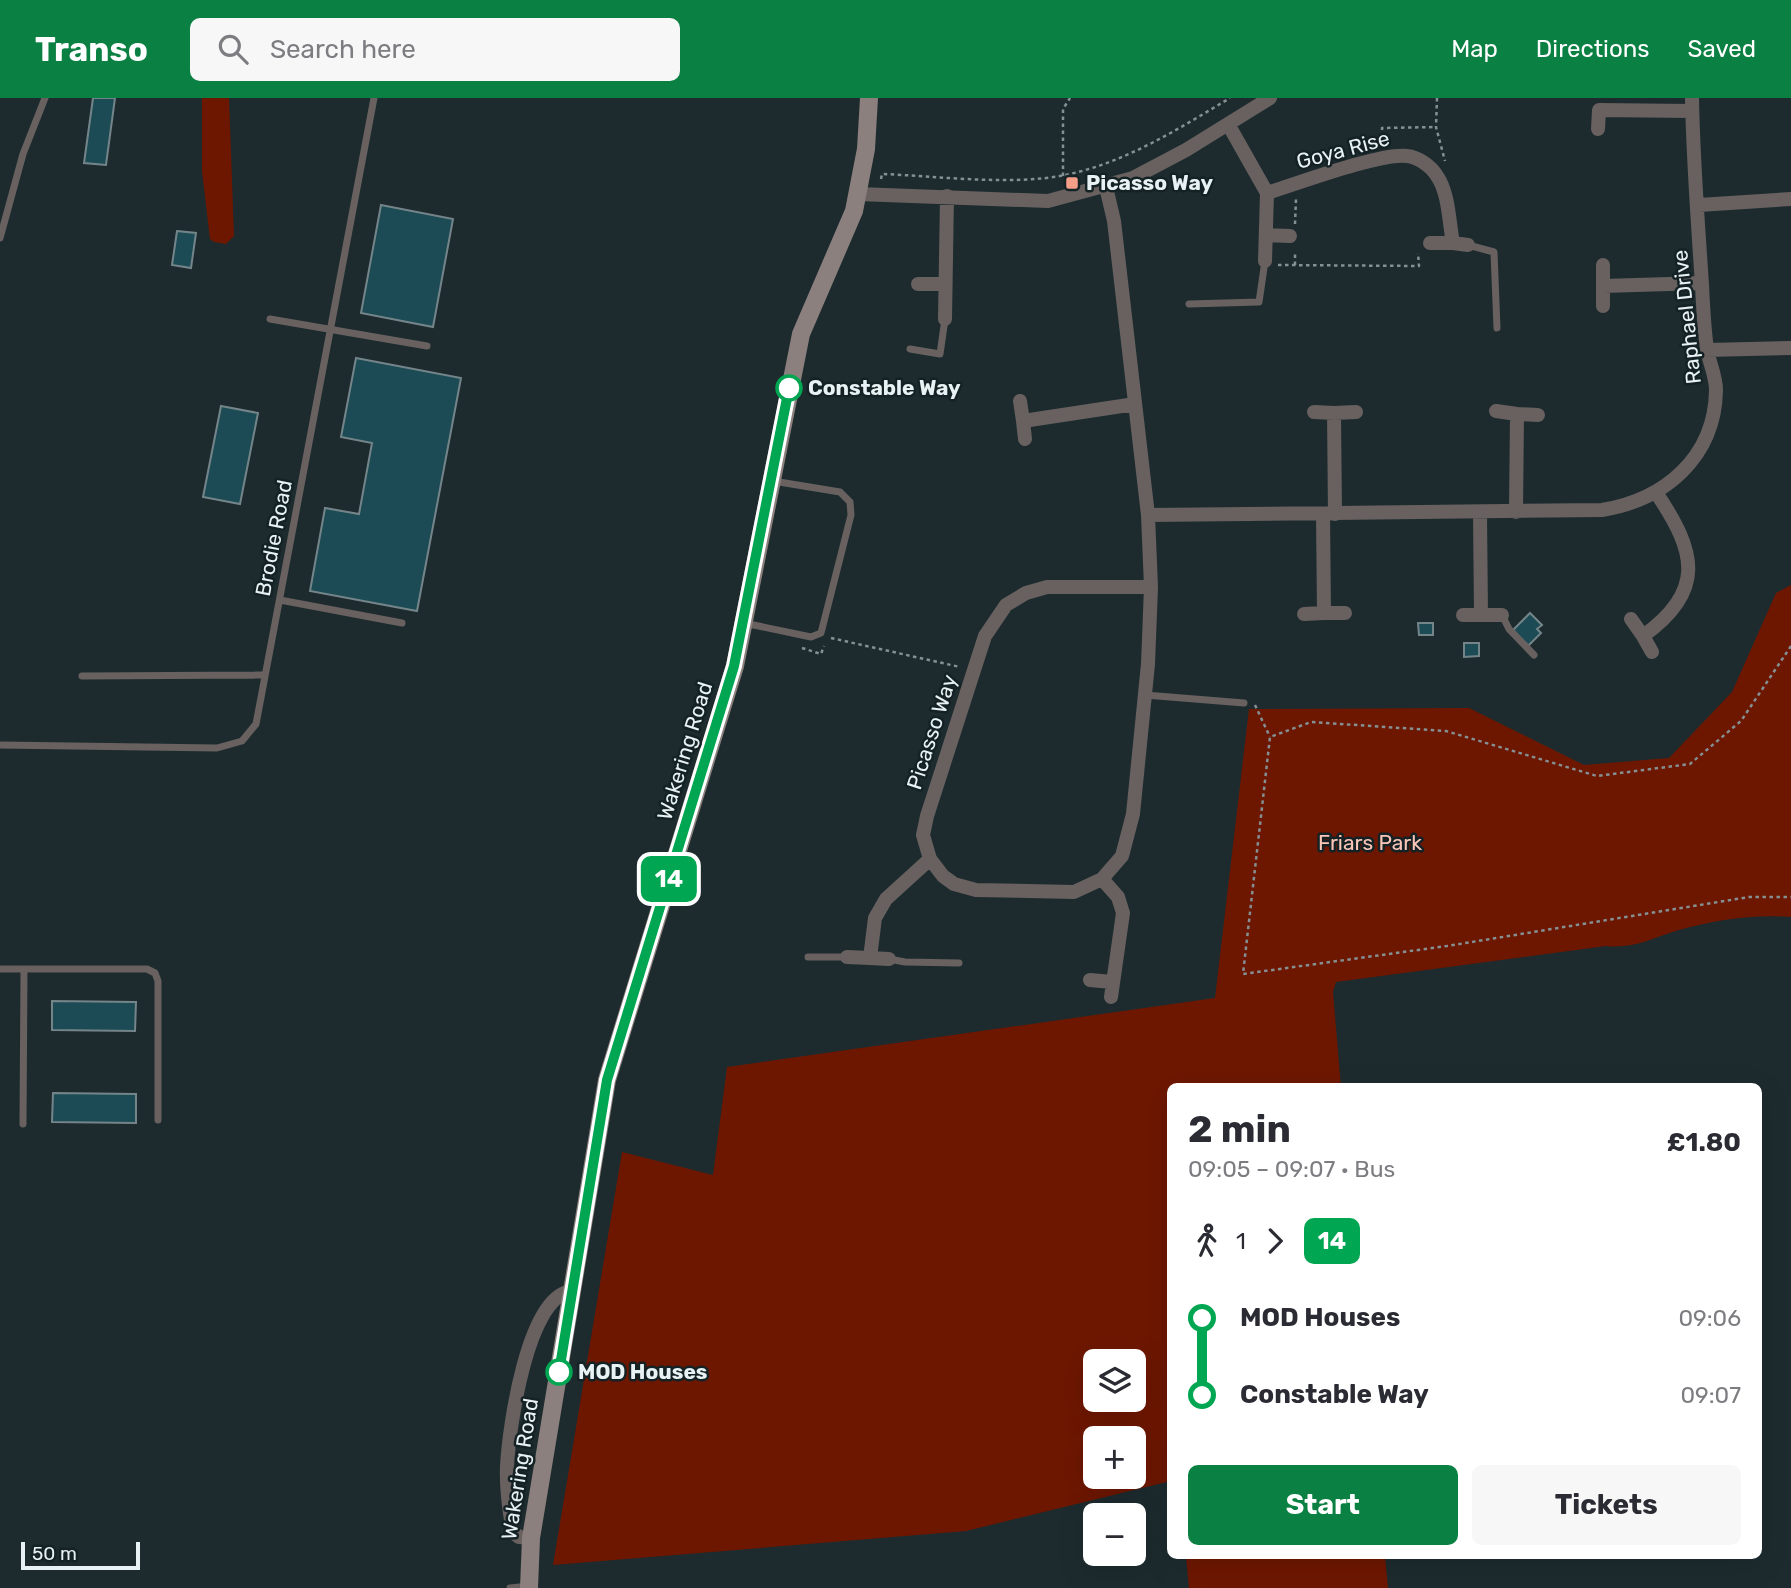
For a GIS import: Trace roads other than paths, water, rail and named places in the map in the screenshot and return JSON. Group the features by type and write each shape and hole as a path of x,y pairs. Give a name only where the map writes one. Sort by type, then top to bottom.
{"street":[{"name":"Wakering Road","path":"529,1587 530,1538 607,1080 722,710 744,623 801,334 848,227 858,194 866,149 869,98"},
{"path":"858,194 1048,201 1106,187 1157,166 1270,98"},
{"path":"1598,129 1598,104 1692,105"},
{"name":"Raphael Drive","path":"1149,515 1601,510 1657,494 1689,463 1710,428 1716,387 1707,350 1692,105"},
{"path":"1228,124 1267,193 1264,263"},
{"name":"Goya Rise","path":"1267,193 1382,158 1409,156 1432,170 1442,186 1460,244"},
{"path":"870,958 875,918 886,899 930,859 943,876 954,884 976,890 1074,892 1102,879 1122,856 1129,838 1145,695 1151,587 1149,515 1114,221 1106,187"},
{"path":"945,319 947,196"},
{"path":"1699,205 1791,200"},
{"path":"1266,235 1290,236"},
{"path":"1430,243 1460,244"},
{"path":"1603,265 1603,306"},
{"path":"1604,286 1702,283"},
{"path":"918,284 945,284"},
{"path":"1707,350 1791,348"},
{"path":"1020,401 1025,439"},
{"path":"1023,421 1135,404"},
{"path":"1496,411 1538,415"},
{"path":"1314,412 1356,412"},
{"path":"1324,613 1334,413"},
{"path":"1516,512 1517,414"},
{"path":"1643,636 1676,608 1686,590 1688,570 1682,534 1657,494"},
{"path":"1480,513 1481,614"},
{"name":"Picasso Way","path":"930,859 923,835 927,816 985,636 994,619 1006,605 1026,593 1047,587 1151,587"},
{"path":"1304,614 1345,613"},
{"path":"1463,615 1502,615"},
{"path":"1631,619 1652,652"},
{"path":"1102,879 1118,897 1123,913 1111,998"},
{"path":"847,957 889,959"},
{"path":"1090,980 1112,982"},
{"path":"530,1538 519,1537 513,1532 507,1466 522,1368 541,1319 553,1299 562,1292 572,1291"}],"lane":[{"path":"0,238 23,154 45,98"},
{"name":"Brodie Road","path":"0,746 231,746 242,741 256,724 374,98"},
{"path":"1460,244 1494,252 1497,328"},
{"path":"1189,303 1259,302 1264,263"},
{"path":"270,318 427,346"},
{"path":"910,349 940,354 945,319"},
{"path":"744,623 811,637 821,633 851,515 850,502 840,492 770,481"},
{"path":"280,600 402,623"},
{"path":"1502,615 1508,629 1534,655"},
{"path":"82,676 265,675"},
{"path":"1145,695 1244,703"},
{"path":"808,957 847,957"},
{"path":"889,959 959,963"},
{"path":"0,969 147,969 155,973 158,981 158,1120"},
{"path":"23,1124 24,970"},
{"path":"510,1588 529,1587"}],"place":[{"name":"Picasso Way","path":"1072,183"},
{"name":"Constable Way","path":"789,388"},
{"name":"MOD Houses","path":"559,1372"}],"park label":[{"name":"Friars Park","path":"1370,843"}]}
